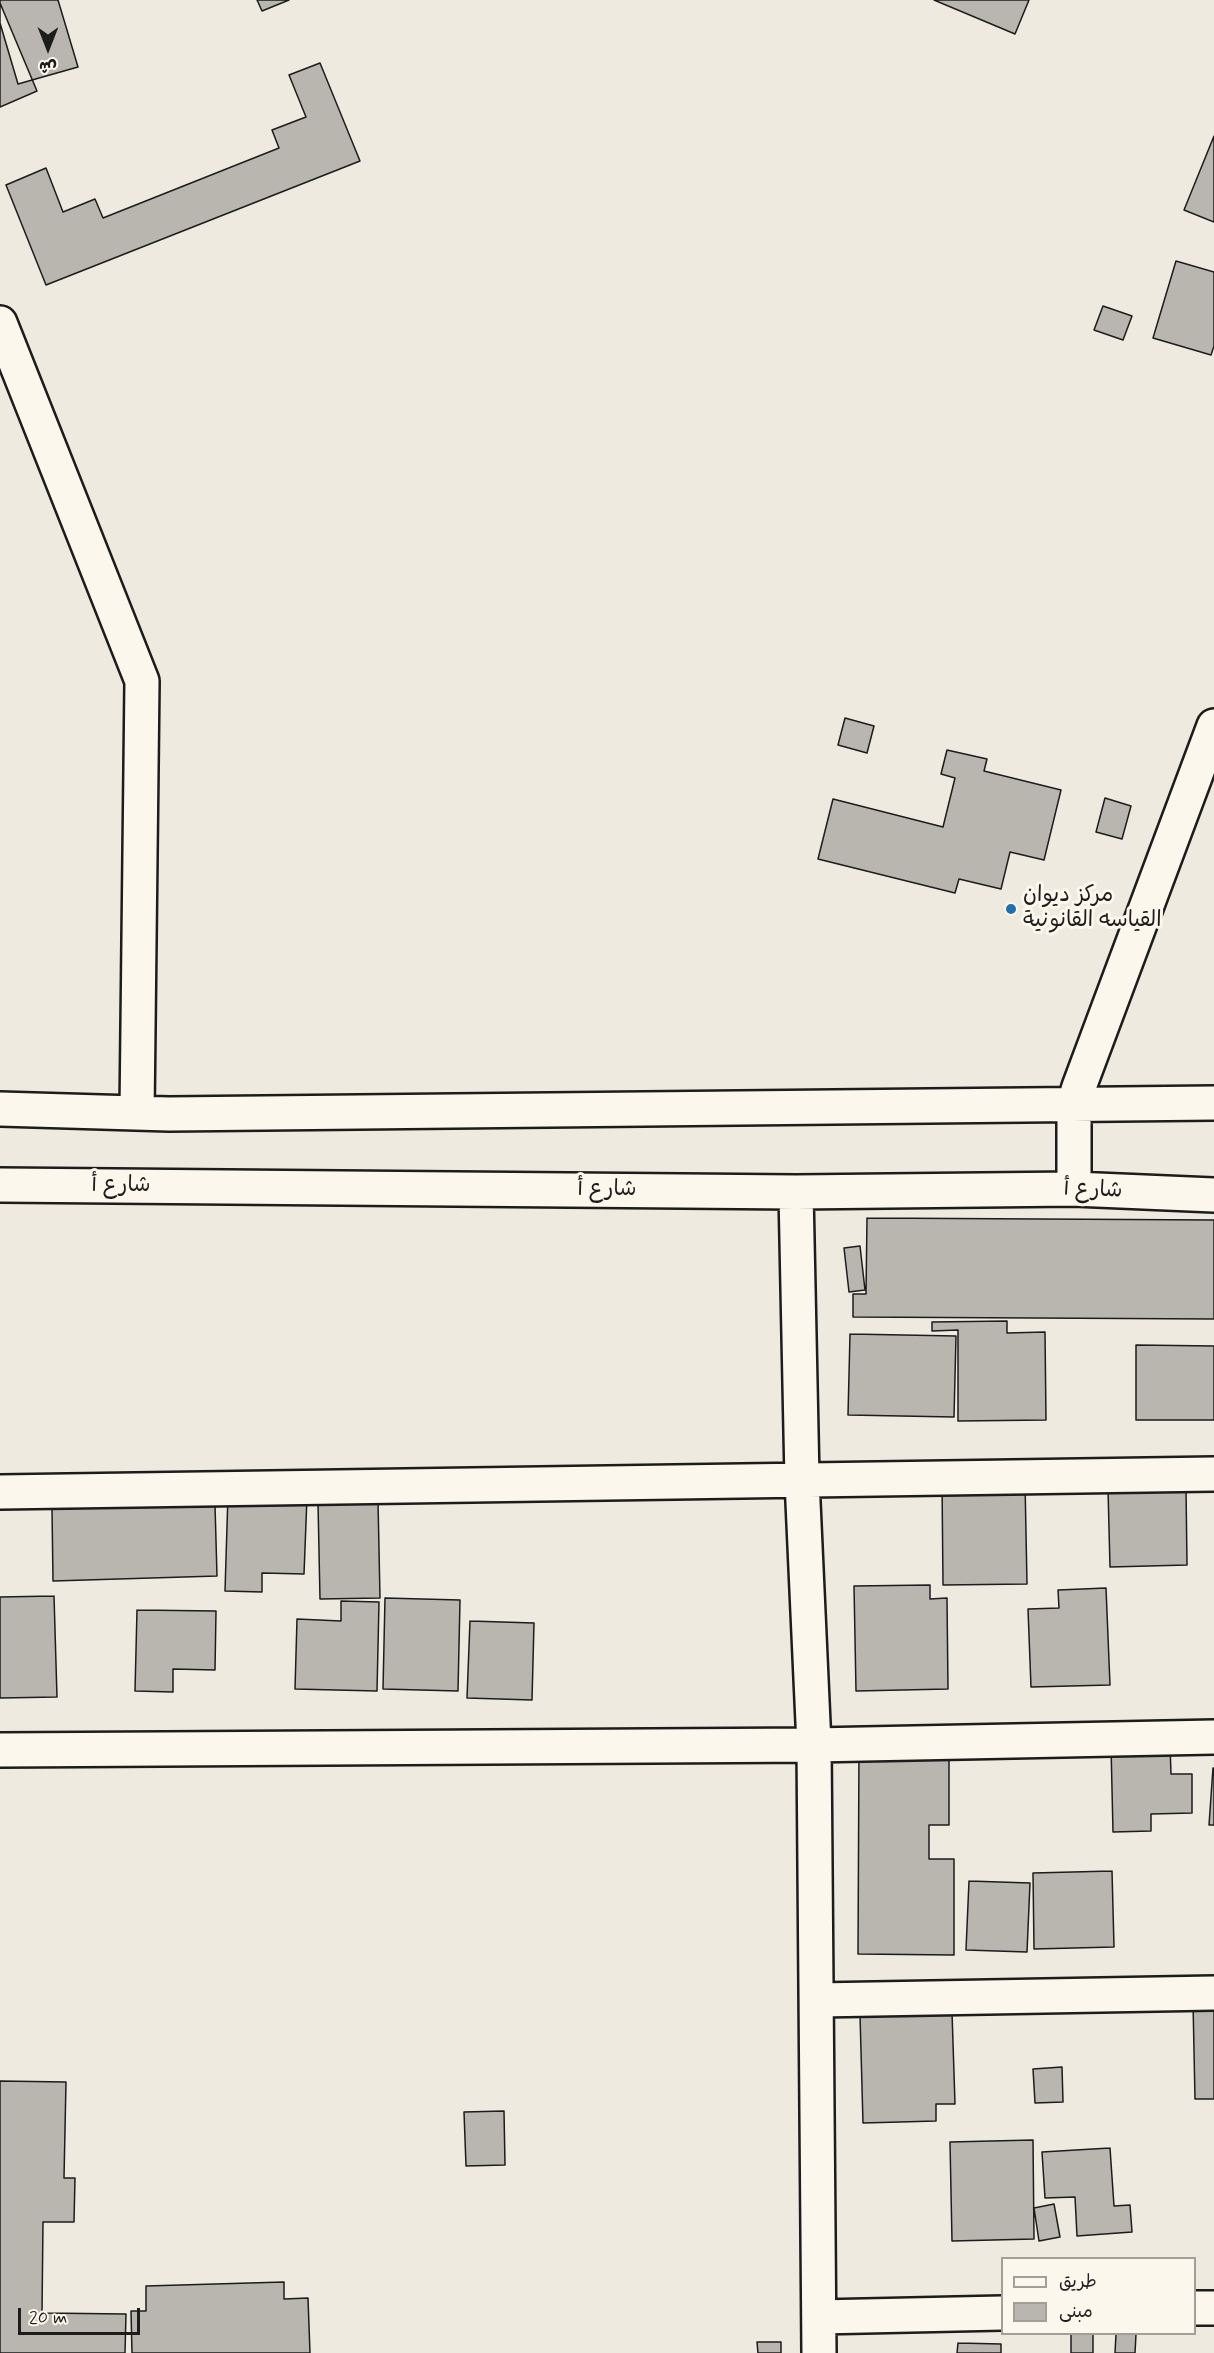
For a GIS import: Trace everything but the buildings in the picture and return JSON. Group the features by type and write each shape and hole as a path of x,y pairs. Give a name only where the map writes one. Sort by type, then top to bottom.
{"street":[{"path":"0,323 142,681 137,1113"},
{"path":"1074,1189 1074,1103 1214,726"},
{"path":"0,1109 137,1113 1214,1103"},
{"name":"شارع أ","path":"0,1185 796,1192 1074,1189 1214,1195"},
{"path":"796,1192 802,1480 814,1745 818,2000 819,2353"},
{"path":"0,1492 1214,1474"},
{"path":"0,1750 814,1745 1214,1737"},
{"path":"818,2000 1214,1993"},
{"path":"1196,2308 1214,2308"},
{"path":"819,2317 1001,2313"}],"place":[{"name":"مركز ديوان القياسه القانونية","path":"1011,909"}]}
